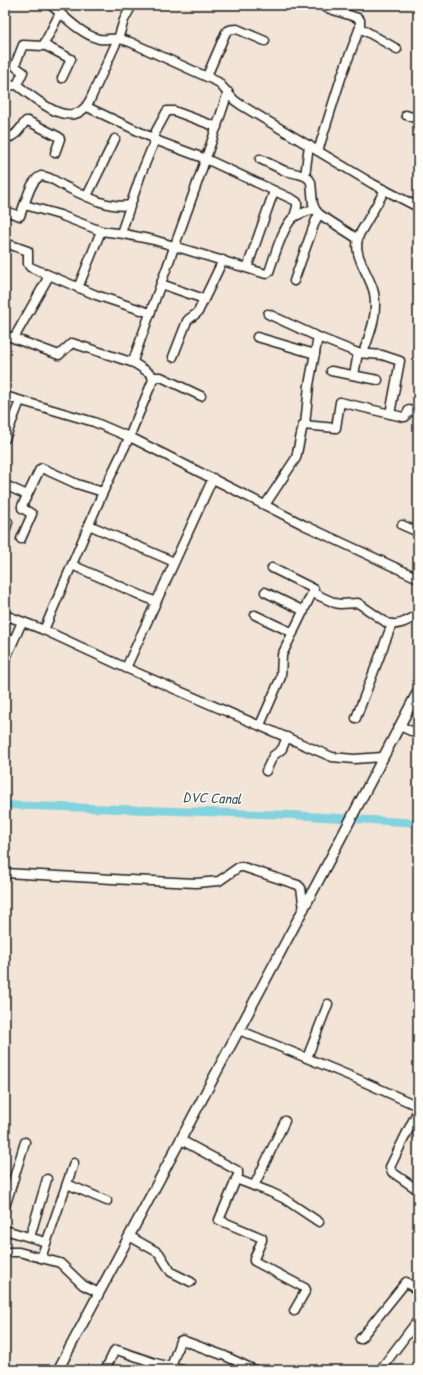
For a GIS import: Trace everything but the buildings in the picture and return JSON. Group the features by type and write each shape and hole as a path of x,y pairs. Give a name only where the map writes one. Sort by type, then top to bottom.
{"street":[{"path":"51,5 89,35 108,40 118,39 130,42 218,82 241,105 385,190 418,207"},
{"path":"5,89 13,85 17,85 59,113 78,113 82,111 87,107 118,39 124,20 132,5"},
{"path":"318,151 341,78 360,27 360,20 358,18 321,5"},
{"path":"44,45 60,13"},
{"path":"360,27 366,32 397,49"},
{"path":"207,76 228,30 237,29 265,41"},
{"path":"17,85 23,72 15,65 23,45 42,47 44,45 71,59 62,78"},
{"path":"134,363 133,361 206,159 228,92"},
{"path":"24,205 60,215 101,231 121,233 154,240 266,274 269,272 288,224 294,217 297,202 206,159 136,132 87,107"},
{"path":"121,233 158,128 167,111 174,111 216,127"},
{"path":"406,114 418,119"},
{"path":"5,137 12,137 28,121 60,138 55,153"},
{"path":"87,196 115,139"},
{"path":"305,176 308,145"},
{"path":"260,159 285,171 305,176 311,182 312,200 317,212 315,222 294,281"},
{"path":"5,211 20,216 32,185 35,180 41,176 48,177 87,196 109,204 125,206 130,205"},
{"path":"354,375 361,353 373,328 375,303 372,286 362,265 357,243 385,190"},
{"path":"247,268 274,191"},
{"path":"294,217 317,212 358,239"},
{"path":"78,288 101,231"},
{"path":"5,244 28,251 28,264 30,267 78,288 150,313"},
{"path":"173,357 187,321 189,318 196,315 223,260"},
{"path":"14,338 49,276"},
{"path":"161,284 204,299"},
{"path":"268,314 318,337 361,353 382,355 400,361 390,414"},
{"path":"5,336 60,356 72,343 134,363 152,374 153,377 130,436 103,492 44,630"},
{"path":"258,337 315,354"},
{"path":"265,505 296,458 302,426 305,425 307,396 318,337"},
{"path":"331,371 378,380"},
{"path":"153,377 161,377 200,396"},
{"path":"5,396 94,422 130,436 135,440 265,505 418,578"},
{"path":"5,439 20,401"},
{"path":"305,425 336,428 339,403 341,402 403,418 409,410 418,413"},
{"path":"21,539 32,514 22,507 41,468 77,484 103,492"},
{"path":"126,668 213,478"},
{"path":"5,485 27,495"},
{"path":"5,532 8,522"},
{"path":"89,525 174,562"},
{"path":"402,525 418,532"},
{"path":"72,565 156,602"},
{"path":"260,725 281,677 282,655 313,593 314,588 272,568"},
{"path":"265,592 304,611"},
{"path":"313,593 334,603 358,603 387,623 401,623 418,615"},
{"path":"5,615 44,630 126,668 332,757 354,760 381,761"},
{"path":"255,615 293,633"},
{"path":"5,660 22,622"},
{"path":"356,718 392,624"},
{"path":"58,1370 418,691"},
{"path":"400,726 411,731 418,731"},
{"path":"266,771 274,756 282,749 287,738"},
{"path":"5,873 196,883 219,880 239,867 243,867 298,885 301,888 304,908"},
{"path":"307,1058 328,1004"},
{"path":"239,1030 418,1106"},
{"path":"418,1110 390,1167 392,1172 418,1190"},
{"path":"254,1186 284,1121"},
{"path":"181,1140 238,1171 239,1173 219,1220 262,1238 254,1261 305,1288 306,1290 294,1311"},
{"path":"5,1207 26,1142"},
{"path":"41,1258 74,1164"},
{"path":"30,1237 47,1179"},
{"path":"236,1179 283,1198 319,1222"},
{"path":"67,1184 107,1202"},
{"path":"5,1230 46,1242"},
{"path":"129,1236 159,1253 171,1272 190,1282"},
{"path":"5,1252 19,1252 54,1260 63,1265 83,1285 99,1293"},
{"path":"360,1339 406,1282 416,1287"},
{"path":"380,1370 418,1320"},
{"path":"171,1367 180,1341 182,1340 255,1370"},
{"path":"105,1370 115,1350 183,1370"}],"waterway":[{"name":"DVC Canal","path":"5,805 292,815 418,823"}]}
